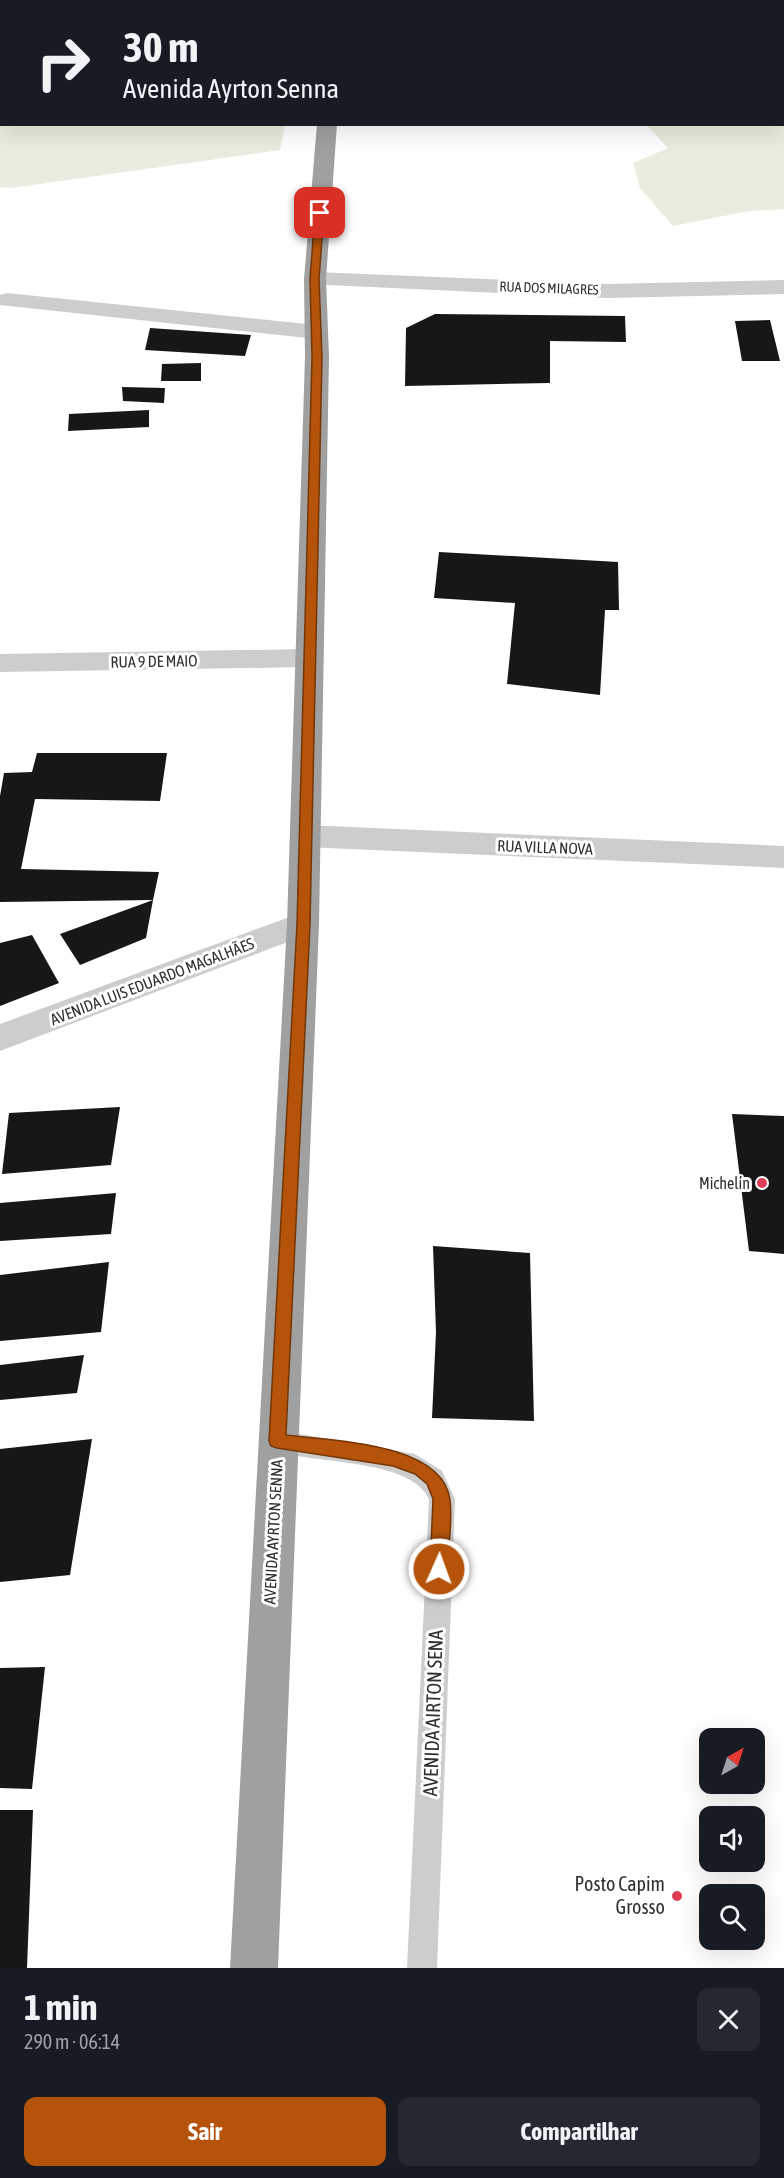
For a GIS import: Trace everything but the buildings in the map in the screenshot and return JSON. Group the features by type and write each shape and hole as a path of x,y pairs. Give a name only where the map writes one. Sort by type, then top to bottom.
{"highway":[{"name":"AVENIDA AYRTON SENNA","path":"254,1968 303,924 316,332 315,279 327,126"}],"street":[{"name":"RUA DOS MILAGRES","path":"315,279 586,290 721,292 784,287"},
{"path":"2,305 316,332"},
{"name":"RUA 9 DE MAIO","path":"0,663 309,658"},
{"name":"RUA VILLA NOVA","path":"305,836 784,857"},
{"name":"AVENIDA LUIS EDUARDO MAGALHÃES","path":"0,1038 303,924"}],"lane":[{"name":"AVENIDA AIRTON SENA","path":"277,1441 406,1462 433,1479 442,1499 422,1968"}],"shaded area":[{"path":"0,126 285,126 280,150 11,188 0,187"},
{"path":"647,126 784,126 784,209 749,211 673,226 640,188 633,163 668,148"}],"place":[{"name":"Michelin","path":"762,1183"},
{"name":"Posto Capim Grosso","path":"677,1896"}],"route":[{"path":"320,213 315,279 317,357 303,924 277,1441 393,1458 421,1469 433,1479 442,1499 439,1569"}]}
